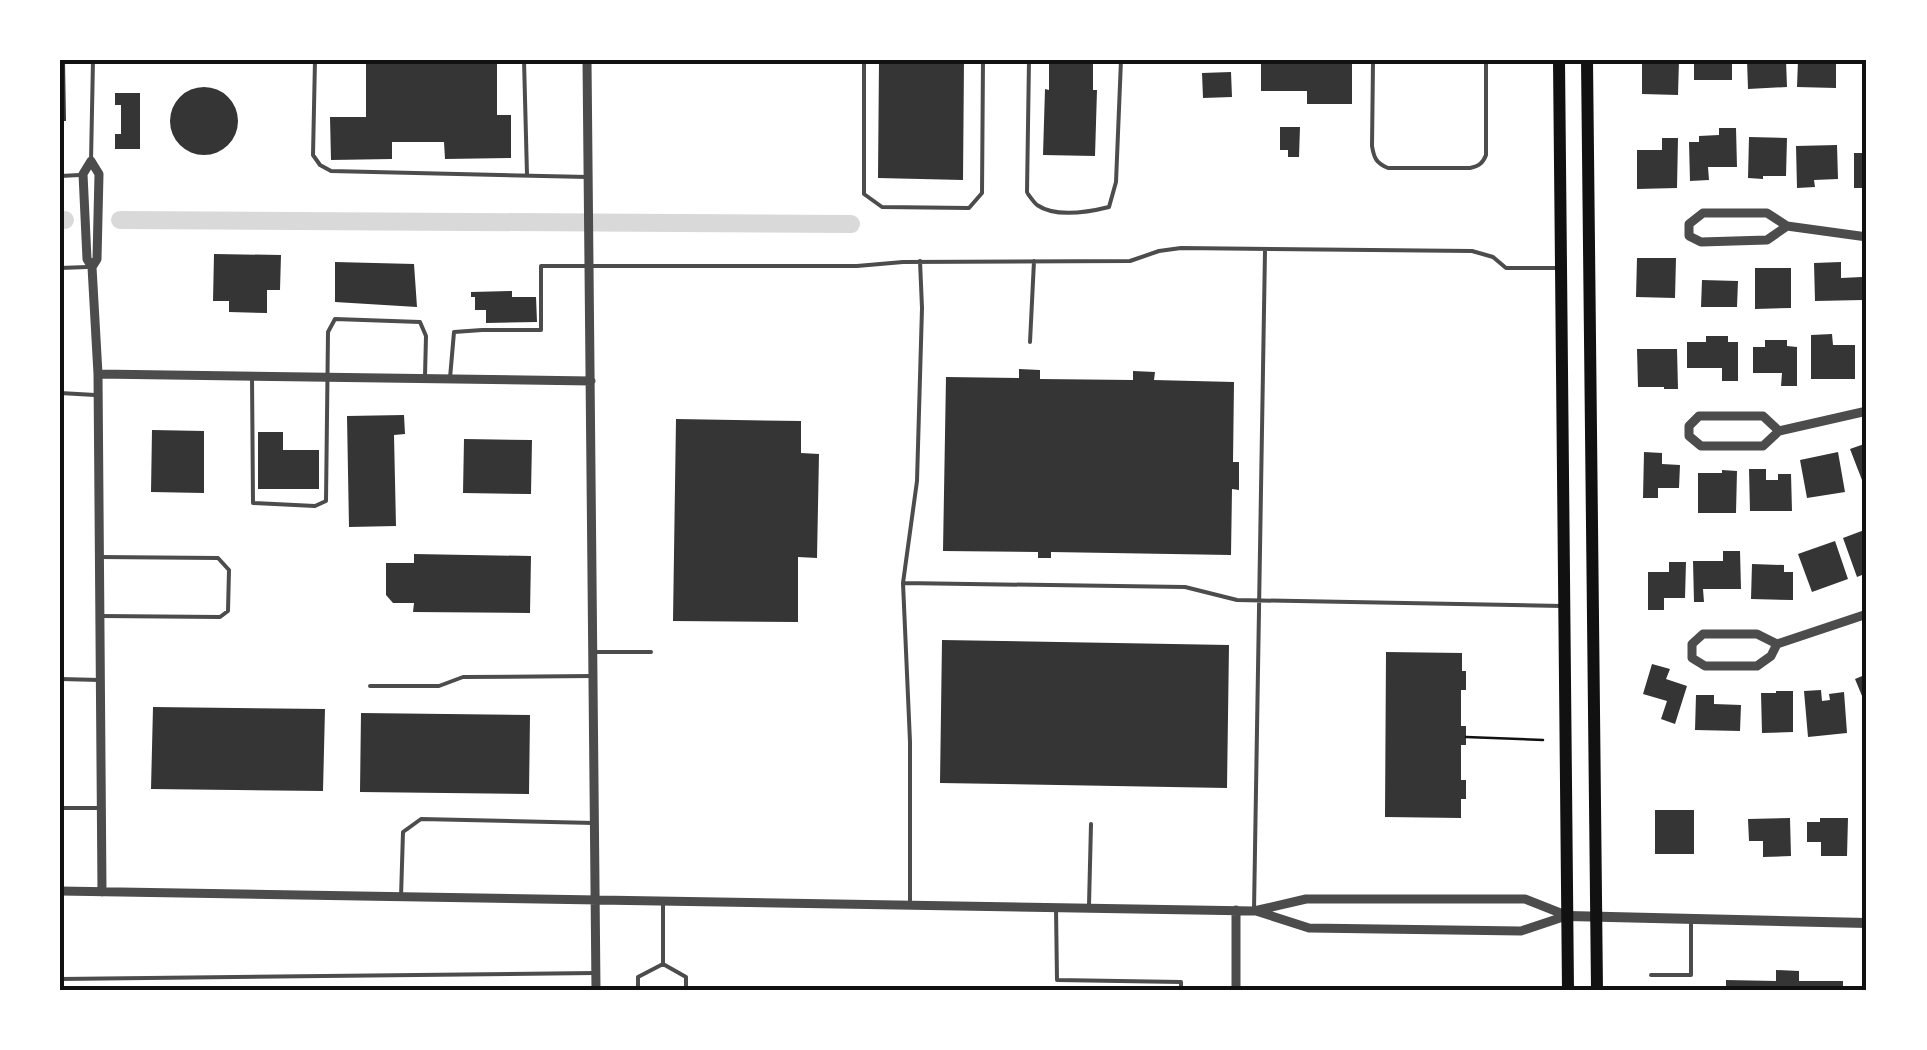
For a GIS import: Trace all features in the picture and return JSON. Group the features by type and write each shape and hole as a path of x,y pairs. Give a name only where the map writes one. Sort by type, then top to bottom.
{"main road":[{"path":"1559,60 1568,990"},
{"path":"1587,60 1597,990"}],"street":[{"path":"587,60 596,990"},
{"path":"92,266 97,259 100,188 99,174 91,161 83,175 98,374 102,892"},
{"path":"1787,226 1767,240 1701,242 1688,236 1688,224 1702,212 1767,212 1787,226 1867,237"},
{"path":"98,374 591,381"},
{"path":"1779,430 1763,416 1698,416 1688,426 1688,436 1701,446 1763,446 1779,430 1867,411"},
{"path":"1777,644 1757,634 1702,634 1692,644 1692,658 1705,666 1757,666 1771,656 1777,644 1867,614"},
{"path":"60,891 1236,910 1254,911 1309,928 1521,931 1568,916 1867,924"},
{"path":"1254,911 1306,899 1525,899 1568,916"},
{"path":"1236,910 1236,990"}],"lane":[{"path":"91,161 94,60"},
{"path":"314,60 313,155 331,171 588,177"},
{"path":"524,60 527,176"},
{"path":"864,60 864,194 882,207 969,208 982,193 983,60"},
{"path":"1029,60 1026,192 1036,205 1058,212 1084,213 1109,206 1116,182 1120,60"},
{"path":"1378,60 1373,62 1372,146 1378,164 1388,168 1470,168 1484,161 1484,60"},
{"path":"60,176 83,175"},
{"path":"450,379 454,332 541,330 541,266 1130,261 1182,248 1472,251 1494,257 1506,268 1561,268"},
{"path":"1254,911 1265,250"},
{"path":"910,905 910,742 903,582 917,481 920,261"},
{"path":"1030,342 1034,261"},
{"path":"60,268 92,266"},
{"path":"252,376 253,503 316,506 326,501 328,332 335,319 420,322 426,336 425,378"},
{"path":"60,393 98,396"},
{"path":"100,557 218,558 229,570 228,611 220,616 100,616"},
{"path":"903,582 1185,588 1237,600 1565,606"},
{"path":"592,652 651,652"},
{"path":"370,686 439,686 462,677 593,676"},
{"path":"60,679 100,680"},
{"path":"60,808 101,808"},
{"path":"401,897 403,832 421,819 594,823"},
{"path":"1089,908 1092,824"},
{"path":"662,901 662,964"},
{"path":"1056,908 1056,980 1181,982 1181,990"},
{"path":"1651,975 1691,975 1691,919"},
{"path":"638,990 638,977 662,964"},
{"path":"662,964 686,977 686,990"},
{"path":"60,979 596,973"}],"path":[{"path":"1466,737 1543,740"}],"building":[{"path":"60,60 65,60 66,121 60,121"},
{"path":"366,60 497,60 497,115 511,115 511,158 445,159 444,142 392,142 392,159 331,160 330,117 366,117"},
{"path":"879,60 964,60 963,180 878,178"},
{"path":"1049,60 1093,60 1093,90 1097,90 1095,156 1043,155"},
{"path":"1261,60 1352,61 1352,104 1307,104 1307,91 1261,91"},
{"path":"1679,60 1678,95 1642,94 1642,62"},
{"path":"1694,60 1732,60 1732,80 1694,80"},
{"path":"1747,60 1786,60 1787,87 1748,89"},
{"path":"1798,60 1836,60 1836,88 1797,87"},
{"path":"1231,72 1232,97 1203,98 1202,73"},
{"path":"204,87 228,97 238,121 228,145 204,155 180,145 170,121 180,97"},
{"path":"115,93 140,93 140,149 115,149 115,134 121,134 121,105 115,105"},
{"path":"1280,127 1300,127 1299,157 1288,157 1288,150 1280,150"},
{"path":"1719,128 1736,128 1737,167 1708,167 1709,180 1690,181 1689,142 1699,142 1699,136 1719,135"},
{"path":"1749,137 1787,138 1786,176 1748,178"},
{"path":"1662,138 1678,138 1677,188 1637,189 1637,150 1662,150"},
{"path":"1837,145 1838,179 1814,180 1815,187 1797,188 1796,146"},
{"path":"1854,153 1866,153 1867,188 1854,188"},
{"path":"214,254 281,255 280,290 267,290 267,313 229,312 229,301 213,301"},
{"path":"1637,258 1676,258 1675,298 1636,297"},
{"path":"335,262 414,264 417,307 335,302"},
{"path":"1841,262 1841,278 1862,277 1863,300 1815,301 1814,263"},
{"path":"1755,268 1791,268 1791,308 1755,309"},
{"path":"1702,280 1738,281 1737,307 1701,307"},
{"path":"512,291 512,297 536,297 537,322 486,323 486,310 475,310 471,292"},
{"path":"1832,334 1833,345 1855,345 1855,379 1811,379 1811,335"},
{"path":"1706,336 1728,336 1728,342 1738,342 1738,381 1722,381 1722,368 1687,368 1687,342 1706,342"},
{"path":"1765,340 1787,340 1787,346 1797,347 1797,386 1781,386 1782,373 1753,373 1753,347 1765,347"},
{"path":"1637,349 1677,349 1678,389 1638,387"},
{"path":"1019,369 1040,370 1040,379 1133,380 1133,371 1155,372 1154,380 1234,382 1233,462 1239,462 1239,490 1232,489 1231,555 1051,552 1051,558 1038,558 1038,552 943,551 946,377 1019,378"},
{"path":"404,415 405,434 394,435 396,526 349,527 347,416"},
{"path":"676,419 801,421 801,453 819,454 817,558 798,557 798,622 673,621"},
{"path":"152,430 204,431 204,493 151,492"},
{"path":"258,432 283,432 283,450 319,450 319,489 258,489"},
{"path":"464,439 532,440 531,494 463,493"},
{"path":"1867,443 1867,493 1850,449"},
{"path":"1644,452 1662,453 1662,464 1680,465 1679,488 1658,488 1658,498 1643,498"},
{"path":"1838,452 1845,492 1807,498 1800,460"},
{"path":"1749,469 1766,469 1766,480 1778,480 1778,474 1791,474 1792,511 1750,511"},
{"path":"1737,471 1736,513 1698,513 1698,473"},
{"path":"1867,529 1867,573 1857,577 1843,538"},
{"path":"1835,541 1848,579 1812,592 1798,554"},
{"path":"1723,551 1740,551 1741,589 1703,589 1704,602 1694,602 1693,561 1723,561"},
{"path":"414,554 531,556 530,613 413,612 414,603 393,603 386,595 386,563 414,563"},
{"path":"1669,562 1686,562 1685,598 1664,598 1664,610 1648,610 1648,572 1669,572"},
{"path":"1752,564 1784,565 1784,572 1793,572 1793,600 1751,599"},
{"path":"942,640 1229,645 1227,788 940,783"},
{"path":"1386,652 1462,653 1466,690 1461,690 1461,726 1466,726 1466,745 1461,745 1461,780 1466,780 1466,799 1461,799 1461,818 1385,817"},
{"path":"1652,664 1670,669 1666,679 1687,686 1675,724 1661,719 1667,701 1643,694"},
{"path":"1867,674 1867,708 1855,679"},
{"path":"1821,690 1822,701 1830,700 1829,694 1844,692 1847,733 1808,737 1804,691"},
{"path":"1793,691 1793,732 1762,733 1761,693"},
{"path":"1696,695 1714,695 1714,704 1741,705 1740,731 1695,730"},
{"path":"153,707 325,709 323,791 151,789"},
{"path":"361,713 530,715 529,794 360,792"},
{"path":"1655,810 1694,810 1694,854 1655,854"},
{"path":"1790,818 1791,856 1763,857 1763,841 1749,841 1748,819"},
{"path":"1820,818 1848,818 1847,856 1821,856 1821,842 1807,842 1807,822 1820,822"},
{"path":"1776,970 1799,971 1799,981 1843,981 1843,990 1726,990 1726,980 1776,981"}],"waterway":[{"path":"60,220 65,220"},
{"path":"120,220 851,224"}]}
